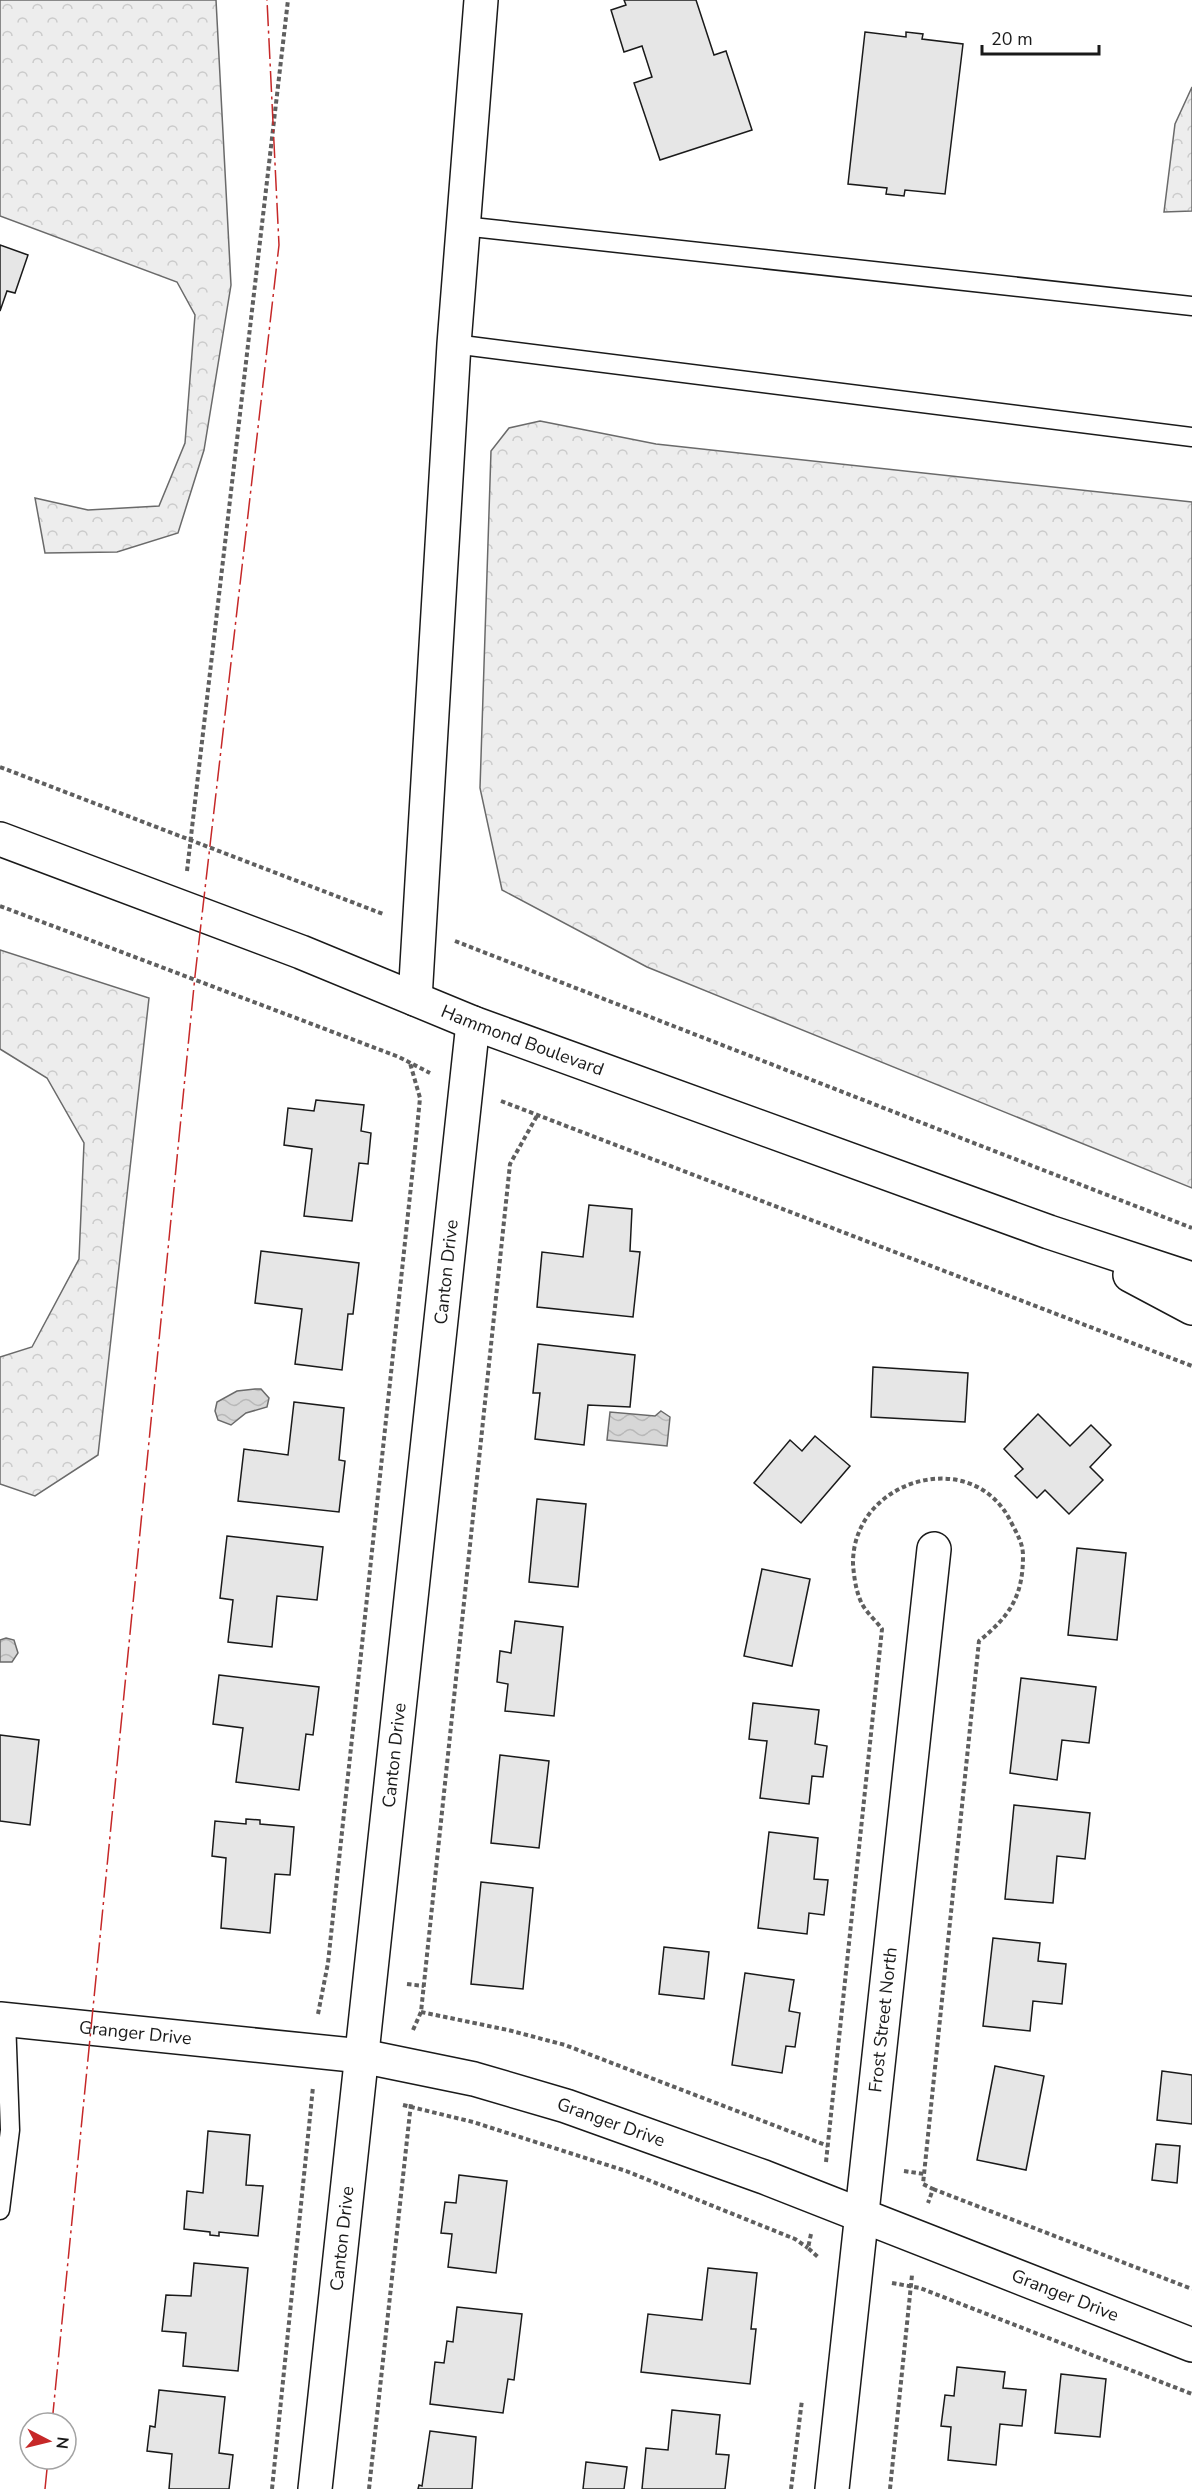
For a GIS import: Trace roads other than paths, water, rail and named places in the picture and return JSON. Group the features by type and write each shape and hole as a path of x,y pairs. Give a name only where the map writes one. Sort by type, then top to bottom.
{"street":[{"path":"416,999 454,344 481,0"},
{"name":"Hammond Boulevard","path":"0,839 182,907 473,1023 1049,1232 1192,1279"},
{"name":"Canton Drive","path":"315,2489 473,1023"},
{"name":"Hammond Boulevard","path":"1049,1232 1192,1308"},
{"name":"Frost Street North","path":"832,2489 933,1549"},
{"name":"Granger Drive","path":"3,2019 362,2056 474,2079 566,2106 764,2177 862,2218 1192,2345"}],"lane":[{"path":"463,226 1192,306"},
{"path":"454,344 1192,437"},
{"path":"0,2210 10,2130 3,2019"}],"water":[{"path":"261,1389 269,1398 267,1407 246,1413 231,1425 218,1420 215,1411 217,1402 237,1391"},
{"path":"661,1411 670,1417 667,1446 607,1440 610,1412 655,1416"},
{"path":"6,1638 14,1640 18,1653 12,1662 0,1662 0,1640"}]}
